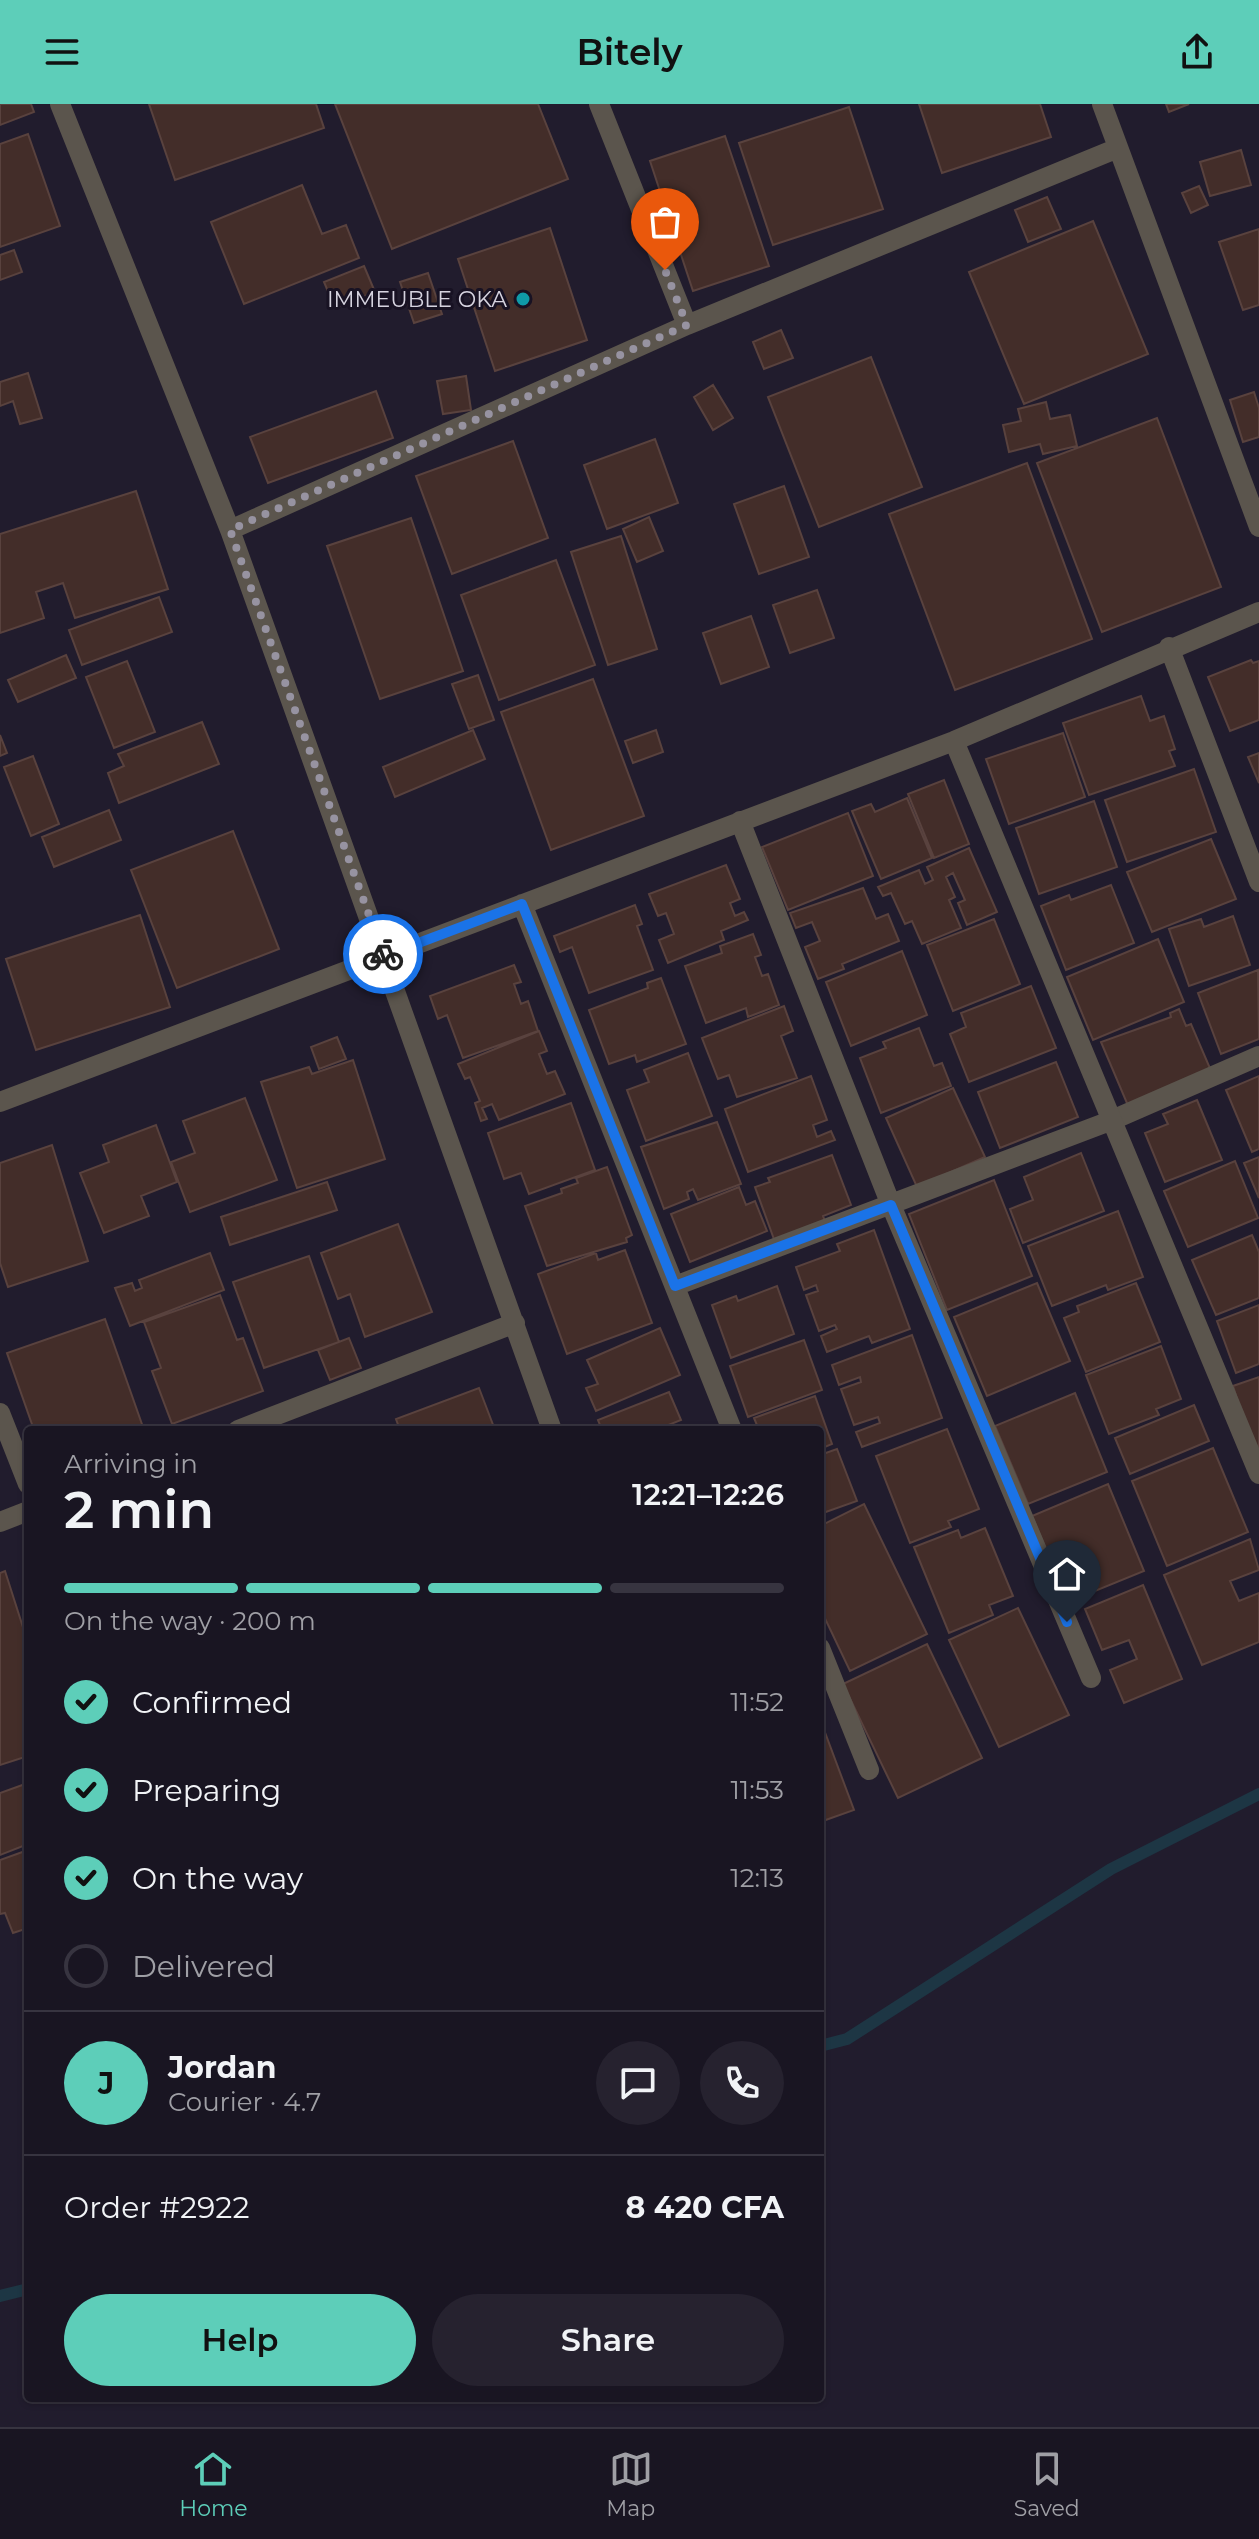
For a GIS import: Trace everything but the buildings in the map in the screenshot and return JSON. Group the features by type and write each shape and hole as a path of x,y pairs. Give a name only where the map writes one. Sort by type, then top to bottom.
{"street":[{"path":"60,104 230,530 551,1426"},
{"path":"599,104 687,325"},
{"path":"1102,104 1259,527"},
{"path":"230,530 687,325 1118,148"},
{"path":"0,1102 954,741 1169,647 1259,612"},
{"path":"1169,647 1259,882"},
{"path":"954,741 1259,1474"},
{"path":"740,821 891,1205 1091,1678"},
{"path":"522,904 730,1426"},
{"path":"675,1286 1110,1121 1259,1056"},
{"path":"248,1426 515,1323"},
{"path":"0,1413 24,1474"},
{"path":"0,1522 24,1513"},
{"path":"824,1658 869,1770"}],"waterway":[{"path":"824,2045 847,2039 1111,1869 1259,1794"},
{"path":"0,2296 24,2290"}],"way so far":[{"path":"383,954 230,530 687,325 665,270"}],"place":[{"name":"IMMEUBLE OKA","path":"523,299"}],"route":[{"path":"383,954 522,904 675,1286 891,1205 1067,1622"}]}
